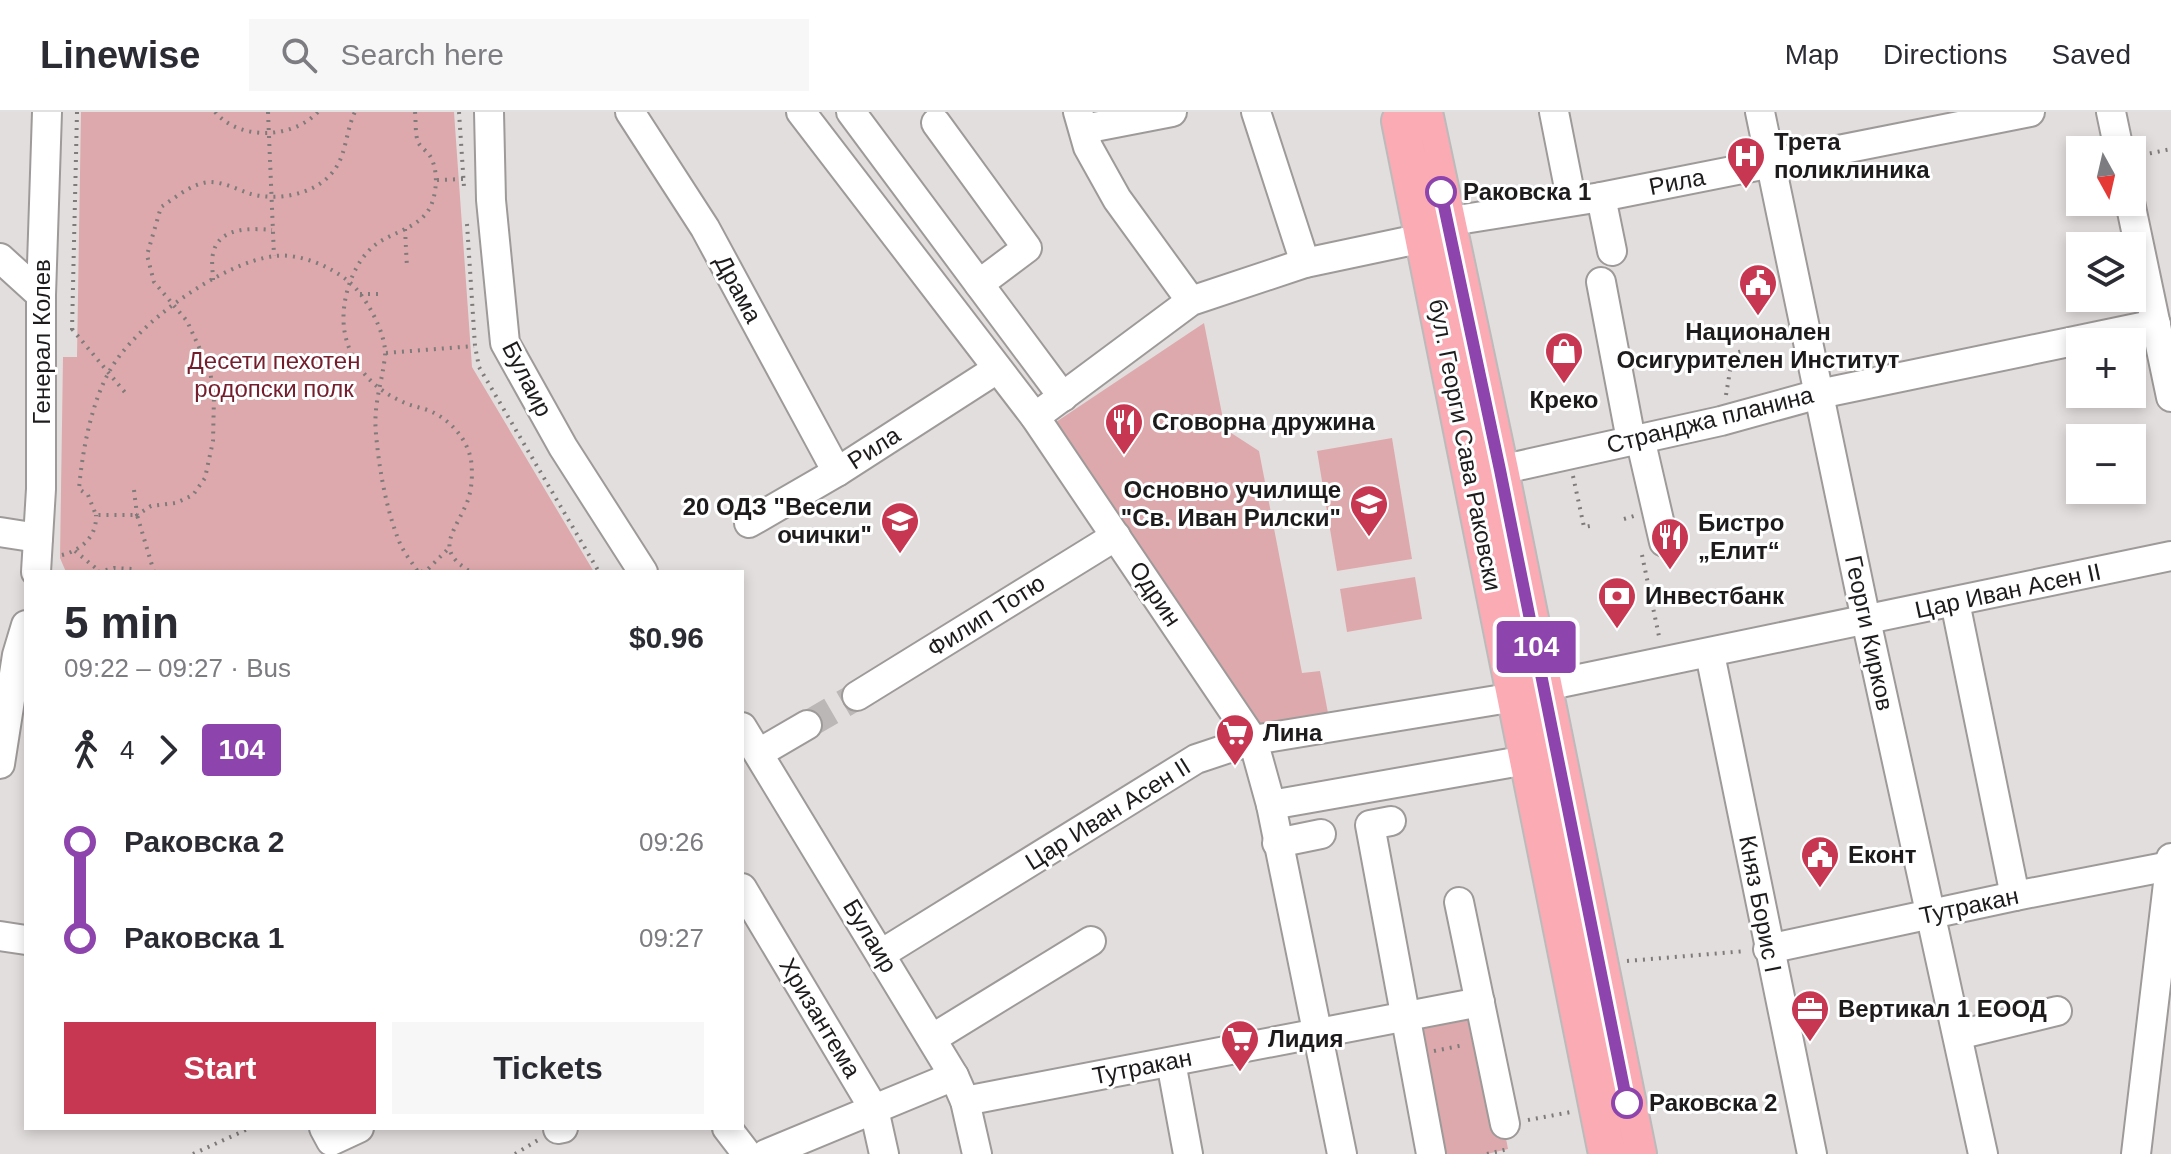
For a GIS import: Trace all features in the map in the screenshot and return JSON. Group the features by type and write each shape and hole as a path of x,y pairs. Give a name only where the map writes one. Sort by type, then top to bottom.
{"main road":[{"name":"бул. Георги Сава Раковски","path":"1399,112 1607,1154"},
{"name":"бул. Георги Сава Раковски","path":"1424,112 1500,470 1638,1154"}],"street":[{"name":"Генерал Колев","path":"37,558 41,489 41,295 47,112"},
{"name":"Булаир","path":"489,112 491,200 505,343 563,447 642,570"},
{"name":"Драма","path":"630,112 705,228 837,472"},
{"name":"Одрин","path":"801,112 1035,417 1253,740 1271,805 1342,1154"},
{"path":"851,112 1063,397"},
{"path":"1172,112 1081,120 1088,147 1117,199 1191,301"},
{"path":"1256,112 1305,263"},
{"path":"1554,112 1569,188"},
{"name":"Георги Кирков","path":"1760,112 1866,620 1983,1154"},
{"name":"Рила","path":"1464,219 1601,197 2030,112"},
{"path":"2111,112 2116,136"},
{"path":"936,123 1027,248 979,284"},
{"path":"1601,197 1612,251"},
{"path":"2133,216 2171,397"},
{"path":"1035,417 1191,301 1305,263 1396,244"},
{"path":"0,258 41,295"},
{"path":"1601,282 1636,439 1664,542"},
{"name":"Странджа планина","path":"1500,470 1721,421 1819,394 2156,324"},
{"name":"Рила","path":"749,523 837,472 997,369"},
{"path":"0,532 37,558"},
{"name":"Филип Тотю","path":"857,696 1116,536"},
{"name":"Цар Иван Асен II","path":"1560,683 2171,556"},
{"path":"1955,602 2015,896"},
{"path":"0,764 2,732 24,632"},
{"name":"Княз Борис I","path":"1710,654 1812,1154"},
{"name":"Цар Иван Асен II","path":"881,954 1196,759 1253,740 1509,698"},
{"path":"749,746 807,725"},
{"name":"Булаир","path":"749,746 933,1038 960,1088 977,1154"},
{"path":"1271,805 1521,761"},
{"path":"1391,821 1370,825 1431,1154"},
{"path":"1277,843 1321,834"},
{"path":"2136,1154 2171,858"},
{"name":"Тутракан","path":"1768,949 2170,866"},
{"name":"Хризантема","path":"744,891 874,1109 884,1154"},
{"path":"1459,902 1505,1124"},
{"path":"0,936 24,940"},
{"path":"933,1038 1091,941"},
{"name":"Тутракан","path":"766,1154 874,1109 960,1088 1171,1062 1480,1002"},
{"path":"1958,1035 2057,1011"},
{"path":"1171,1062 1188,1154"},
{"path":"328,1135 350,1130"},
{"path":"729,1130 747,1154"}],"path":[{"path":"72,330 77,112"},
{"path":"215,112 236,126 269,134 296,127 318,112"},
{"path":"268,112 274,256"},
{"path":"96,515 137,515 151,506 176,503 193,495 205,478 213,441 214,396 210,371 187,321 154,282 147,255 161,207 195,186 210,182 271,197 307,191 331,175 344,152 348,127 355,112"},
{"path":"415,112 419,143 431,158 437,180 432,205 419,221 374,246 349,282 344,314 345,332 358,367 378,386 403,403 429,410 447,420 464,440 471,458 472,481 466,505 450,539 450,554 456,563 468,570"},
{"path":"2146,155 2171,149"},
{"path":"437,180 464,179"},
{"path":"213,280 213,253 221,239 238,229 272,230"},
{"path":"405,229 407,268"},
{"path":"37,558 75,551 88,541 96,525 96,515 88,495 79,489 82,459 97,401 109,371 144,327 173,305 213,280 274,256 294,257 327,267 360,294 377,324 386,353 378,386 376,433 385,490 399,542 419,570"},
{"path":"360,294 382,294"},
{"path":"41,295 128,396"},
{"path":"386,353 505,343"},
{"path":"1721,421 1733,353 1744,351"},
{"path":"198,397 214,396"},
{"path":"1569,454 1584,527 1590,526"},
{"path":"134,490 137,515 153,570"},
{"path":"1624,519 1634,516"},
{"path":"423,570 443,557 450,548"},
{"path":"75,551 96,570"},
{"path":"106,570 133,570"},
{"path":"1618,962 1768,949"},
{"path":"1412,1055 1487,1038"},
{"path":"1505,1124 1574,1111"},
{"path":"193,1154 246,1130"}],"green space":[{"name":"Десети пехотен родопски полк","path":"81,112 454,112 472,367 593,570 65,570 60,558 63,357 77,357"},
{"path":"1204,323 1225,429 1259,451 1302,673 1320,671 1328,713 1257,728 1050,426"},
{"path":"1392,438 1412,559 1337,571 1317,451"},
{"path":"1415,577 1422,619 1347,632 1340,589"},
{"path":"1480,1002 1508,1149 1487,1154 1431,1154 1405,1016"}],"tunnel":[{"path":"807,725 857,696"}],"bus line":[{"name":"104","path":"1441,192 1627,1103"}],"place":[{"name":"Трета поликлиника","path":"1746,190"},
{"name":"Раковска 1","path":"1441,192"},
{"name":"Национален Осигурителен Институт","path":"1758,317"},
{"name":"Креко","path":"1564,385"},
{"name":"Сговорна дружина","path":"1124,456"},
{"name":"Основно училище \"Св. Иван Рилски\"","path":"1369,538"},
{"name":"20 ОДЗ \"Весели очички\"","path":"900,555"},
{"name":"Бистро „Елит“","path":"1670,571"},
{"name":"Инвестбанк","path":"1617,630"},
{"name":"Лина","path":"1235,767"},
{"name":"Еконт","path":"1820,889"},
{"name":"Вертикал 1 ЕООД","path":"1810,1043"},
{"name":"Лидия","path":"1240,1073"},
{"name":"Раковска 2","path":"1627,1103"}]}
